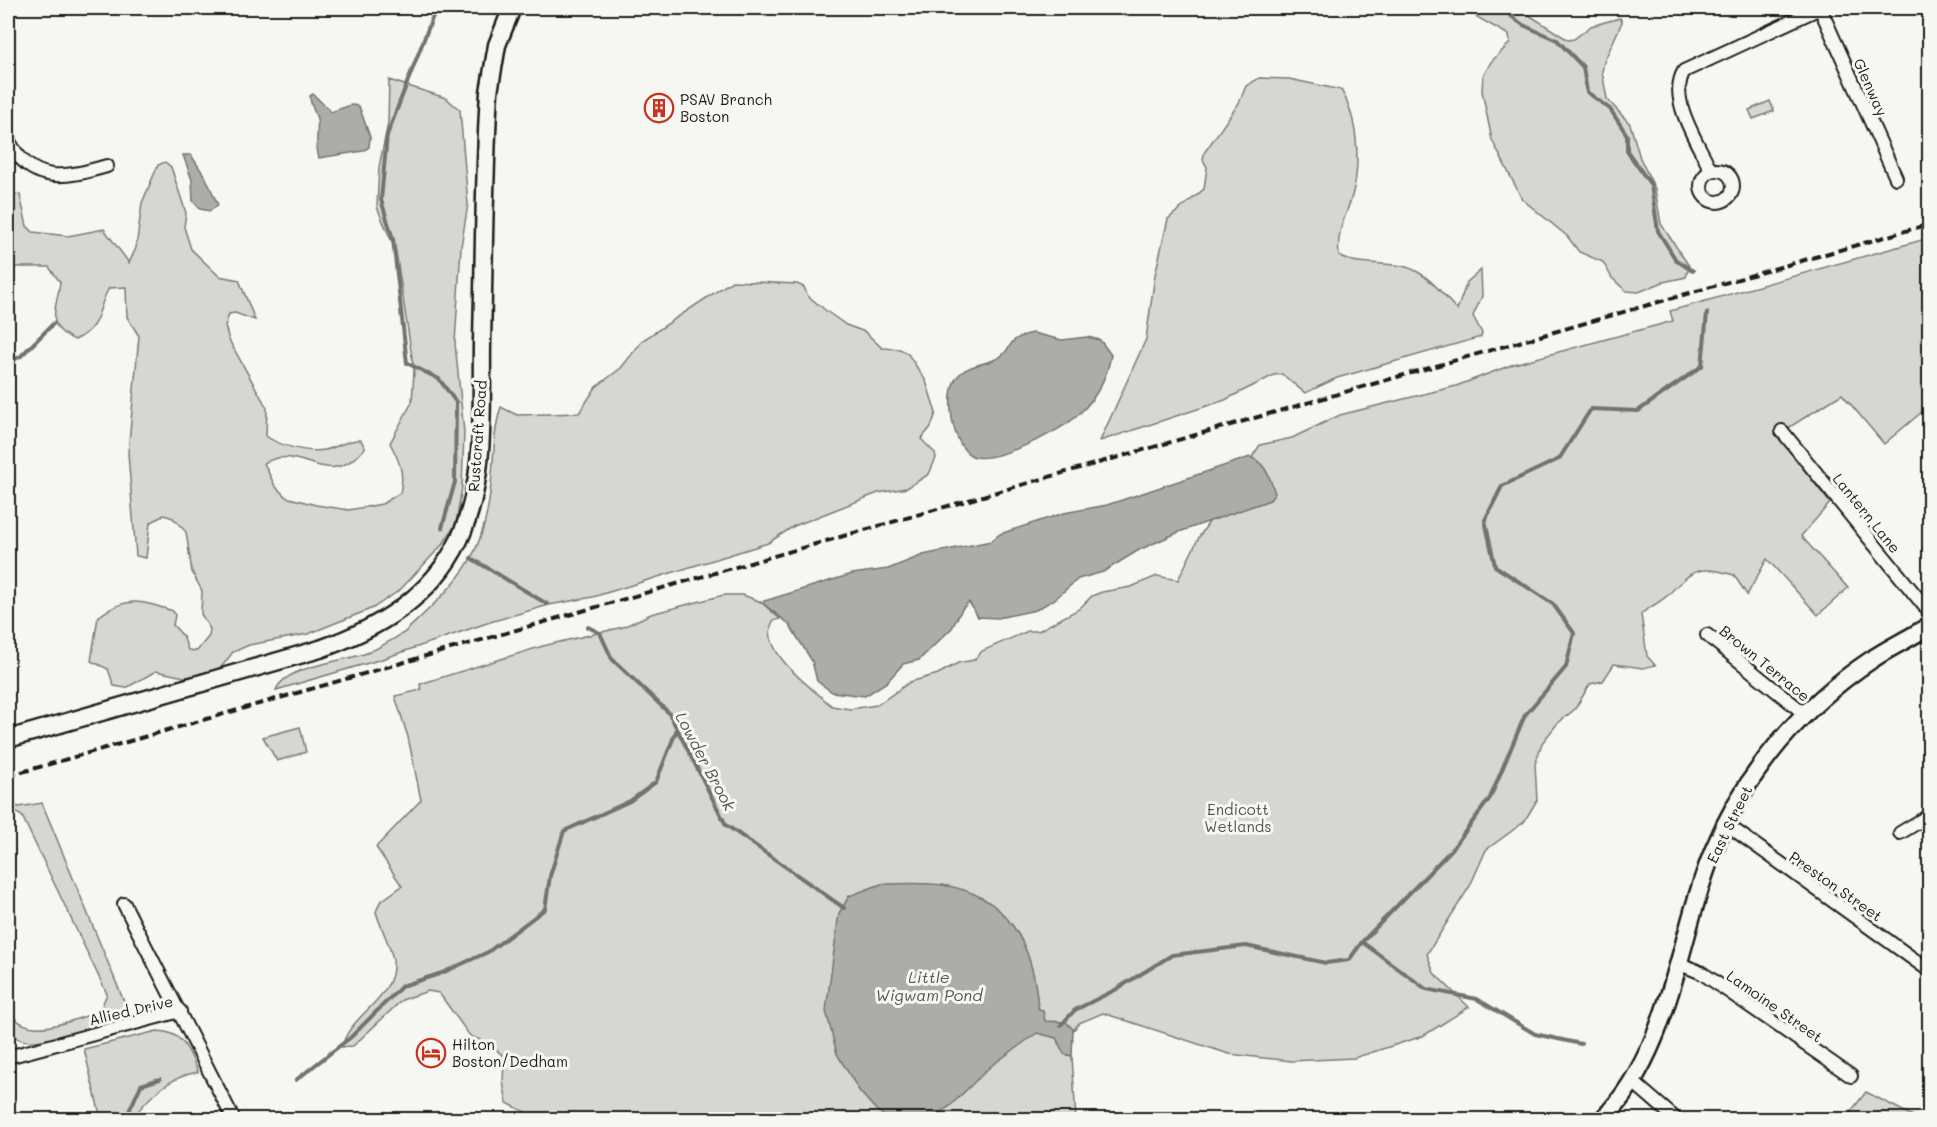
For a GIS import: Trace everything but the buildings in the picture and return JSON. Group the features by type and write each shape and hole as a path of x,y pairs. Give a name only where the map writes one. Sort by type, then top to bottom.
{"main road":[{"name":"Rustcraft Road","path":"8,739 320,649 360,634 406,605 448,559 466,523 476,483 481,417 489,92 497,45 512,8"},
{"name":"East Street","path":"1602,1119 1632,1081 1662,1017 1713,850 1749,783 1782,738 1823,696 1871,660 1929,625"}],"street":[{"path":"1711,171 1678,98 1678,80 1684,71 1820,8"},
{"name":"Glenway","path":"1820,8 1896,178"},
{"path":"8,139 21,160 32,168 52,176 68,177 107,166"},
{"name":"Lantern Lane","path":"1782,431 1929,613"},
{"name":"Brown Terrace","path":"1707,635 1805,714"},
{"path":"1900,833 1929,815"},
{"name":"Preston Street","path":"1726,824 1929,971"},
{"path":"124,904 180,1011"},
{"name":"Lamoine Street","path":"1680,964 1702,973 1851,1076"},
{"name":"Allied Drive","path":"8,1057 180,1011 234,1119"},
{"path":"1632,1081 1677,1119"}],"green space":[{"path":"1464,8 1513,8 1526,13 1568,40 1574,39 1591,26 1620,18 1622,22 1604,62 1602,72 1607,99 1630,124 1640,158 1655,189 1661,224 1689,266 1686,277 1663,282 1639,292 1626,291 1612,278 1603,262 1579,252 1567,236 1522,199 1492,140 1482,91 1483,76 1491,62 1510,43 1509,35"},
{"path":"1259,78 1289,79 1341,90 1347,101 1354,128 1357,156 1355,184 1340,231 1339,255 1355,261 1397,265 1416,271 1433,284 1457,310 1467,282 1481,270 1482,296 1473,316 1482,333 1481,337 1337,378 1305,393 1282,374 1274,375 1225,400 1100,441 1146,339 1155,275 1168,219 1204,189 1207,167 1203,160 1204,153 1239,103 1246,86"},
{"path":"389,80 446,98 460,110 468,204 461,247 455,343 464,432 462,487 456,524 443,544 400,590 373,608 308,634 249,645 233,652 220,669 207,675 184,677 156,671 126,688 114,686 108,669 91,661 98,617 117,605 134,602 173,611 175,615 173,625 183,636 188,650 197,651 209,636 210,629 201,614 202,591 192,572 186,532 173,518 164,515 150,523 146,558 136,556 128,453 139,336 127,317 126,287 109,288 94,324 84,335 75,340 65,335 55,323 54,316 60,282 49,267 15,267 8,288 8,191 20,195 27,226 33,232 68,236 104,229 129,263 136,248 142,203 158,165 165,162 171,167 186,213 184,227 191,249 219,276 239,280 255,320 235,313 229,314 225,326 229,340 267,408 266,436 278,443 302,450 325,450 356,440 361,440 365,448 351,461 338,467 326,467 290,458 278,458 264,463 275,486 286,497 316,505 349,510 382,504 400,493 402,479 400,467 390,443 412,402 414,371 396,252 377,207 379,167 388,123"},
{"path":"1770,101 1774,111 1753,119 1749,110"},
{"name":"Endicott Wetlands","path":"1929,238 1929,406 1884,444 1842,394 1777,435 1830,503 1801,536 1848,588 1818,615 1767,559 1747,595 1734,575 1712,570 1697,571 1665,598 1641,614 1647,656 1655,665 1643,668 1614,664 1603,681 1590,684 1575,709 1557,724 1542,743 1535,764 1537,800 1524,822 1486,850 1470,886 1427,954 1434,973 1469,1007 1423,1036 1354,1058 1291,1061 1229,1054 1103,1013 1079,1023 1062,1045 1064,1054 1072,1056 1076,1120 539,1119 507,1103 503,1082 502,1055 490,1044 470,1036 439,993 428,991 402,1000 353,1046 342,1047 346,1035 380,996 392,974 392,955 376,912 380,902 402,886 376,847 421,800 408,737 395,696 421,690 420,684 543,646 623,627 651,614 724,595 743,595 761,602 780,619 773,621 770,632 772,643 778,654 787,666 827,702 832,706 850,709 877,705 910,682 938,674 958,663 974,660 982,651 1028,631 1038,631 1079,609 1092,596 1131,587 1157,576 1178,580 1199,537 1260,445 1292,438 1340,415 1456,386 1514,364 1673,321 1670,311"},
{"path":"732,281 797,284 804,287 808,296 829,313 846,325 865,332 882,348 900,349 908,354 926,381 936,413 931,427 921,439 935,453 936,458 929,474 907,488 878,493 794,526 768,543 593,597 549,605 490,622 382,659 276,690 291,675 302,670 364,654 390,641 405,632 453,584 465,568 482,533 501,407 517,415 579,413 596,387 621,368 643,340"},
{"path":"300,727 306,752 277,761 263,737"},
{"path":"42,803 130,1016 55,1038 26,1041 17,1038 11,1032 8,1008 16,1019 25,1025 49,1026 99,1012 107,994 22,816 8,808 8,804 19,807"},
{"path":"157,1031 173,1034 179,1038 188,1050 198,1072 178,1078 160,1089 132,1119 101,1119 84,1049"},
{"path":"1866,1092 1915,1117 1929,1119 1845,1119"}],"water":[{"path":"313,94 331,112 351,105 359,106 370,137 369,147 363,151 319,158 317,119 310,99"},
{"path":"183,155 191,155 206,178 218,205 210,211 200,209 193,201 192,180"},
{"path":"1033,333 1062,340 1087,337 1100,340 1111,355 1100,387 1079,414 1059,429 1011,451 982,457 972,456 959,442 955,431 951,407 953,385 961,373 971,367 998,358 1013,341"},
{"path":"1250,457 1264,467 1269,476 1275,493 1270,500 1179,532 1139,550 1103,572 1078,579 1055,599 1036,610 998,618 978,617 969,602 962,609 952,628 919,660 903,664 887,682 865,696 832,692 817,681 812,661 789,624 761,602 852,574 888,569 923,555 991,541 1000,534 1064,513 1107,505"},
{"name":"Little Wigwam Pond","path":"881,884 934,884 965,890 985,899 1001,912 1014,927 1024,945 1031,964 1038,1008 1043,1011 1045,1021 1066,1022 1073,1029 1072,1056 1064,1054 1056,1038 1037,1033 991,1066 949,1107 928,1119 889,1119 876,1110 860,1092 837,1054 826,1011 839,913 849,896"}],"waterway":[{"path":"436,8 387,135 381,200 393,239 407,363 439,379 456,402 455,482 442,528"},
{"path":"1500,8 1523,25 1557,40 1583,67 1587,92 1610,109 1627,135 1627,151 1651,185 1658,231 1676,260 1693,271"},
{"path":"1581,1044 1535,1034 1477,999 1426,989 1362,942 1453,848 1490,798 1525,715 1566,667 1574,633 1553,604 1495,566 1485,520 1502,486 1559,459 1591,409 1638,411 1702,366 1707,313"},
{"path":"8,363 21,356 54,323"},
{"name":"Lowder Brook","path":"471,558 547,604"},
{"name":"Lowder Brook","path":"588,627 600,633 612,659 669,713 726,825 844,908"},
{"path":"296,1080 351,1037 402,986 442,973 488,952 545,909 550,876 564,831 630,801 656,782 677,729"},
{"path":"1061,1025 1075,1010 1115,990 1172,955 1246,946 1326,963 1349,960 1362,942"},
{"path":"125,1120 141,1085 160,1079"}],"railway":[{"path":"8,776 1930,224"}],"place":[{"name":"PSAV Branch Boston","path":"659,108"},
{"name":"Hilton Boston/Dedham","path":"431,1053"}]}
